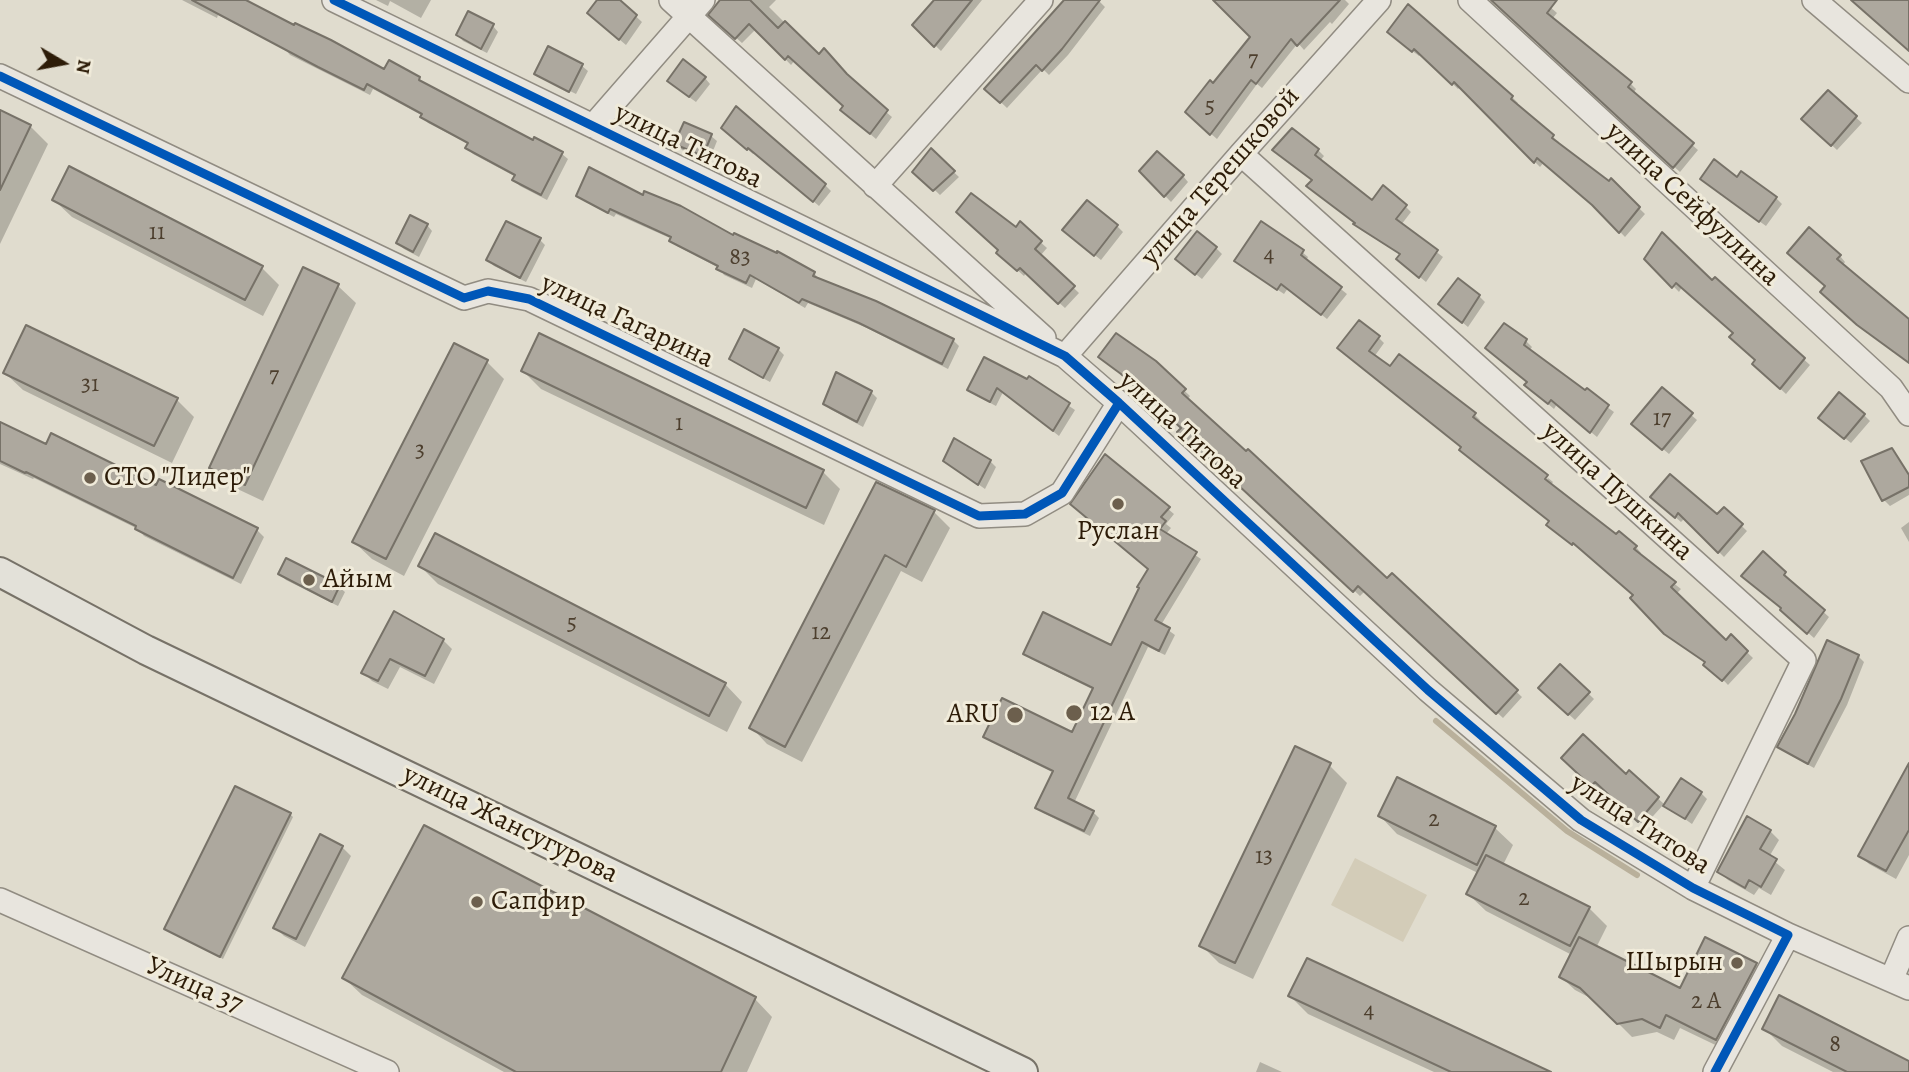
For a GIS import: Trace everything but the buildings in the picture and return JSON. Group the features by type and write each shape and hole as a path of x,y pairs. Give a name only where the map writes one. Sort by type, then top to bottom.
{"main road":[{"name":"улица Жансугурова","path":"0,572 146,650 1023,1072"}],"street":[{"name":"улица Титова","path":"334,0 1065,356 1429,690 1581,820 1693,888 1900,984"},
{"path":"671,0 696,8 875,186 1065,356"},
{"path":"875,186 1041,0"},
{"name":"улица Терешковой","path":"1065,356 1241,153 1379,0"},
{"name":"улица Сейфуллина","path":"1470,0 1891,388 1909,414"},
{"path":"1814,0 1909,81"},
{"path":"593,126 696,8"},
{"name":"улица Гагарина","path":"0,76 464,298 488,291 529,299 979,516 1025,514 1062,493 1119,404"},
{"name":"улица Пушкина","path":"1241,153 1804,660 1693,888"},
{"name":"Улица 37","path":"0,900 387,1072"},
{"path":"1715,1072 1788,934"},
{"path":"1900,984 1909,938"}],"shaded area":[{"path":"1355,858 1427,895 1403,942 1331,905"}],"waterway":[{"path":"1436,721 1567,831 1637,875"}],"cycle path":[{"path":"334,0 1065,356 1428,690 1581,820 1693,888 1788,935 1715,1072"},
{"path":"0,76 464,298 488,291 529,299 979,516 1025,514 1062,493 1119,403"}],"place":[{"name":"СТО \"Лидер\"","path":"90,478"},
{"name":"Руслан","path":"1118,504"},
{"name":"Айым","path":"309,580"},
{"name":"12 А","path":"1074,713"},
{"name":"ARU","path":"1015,715"},
{"name":"Сапфир","path":"477,902"},
{"name":"Шырын","path":"1737,963"}]}
